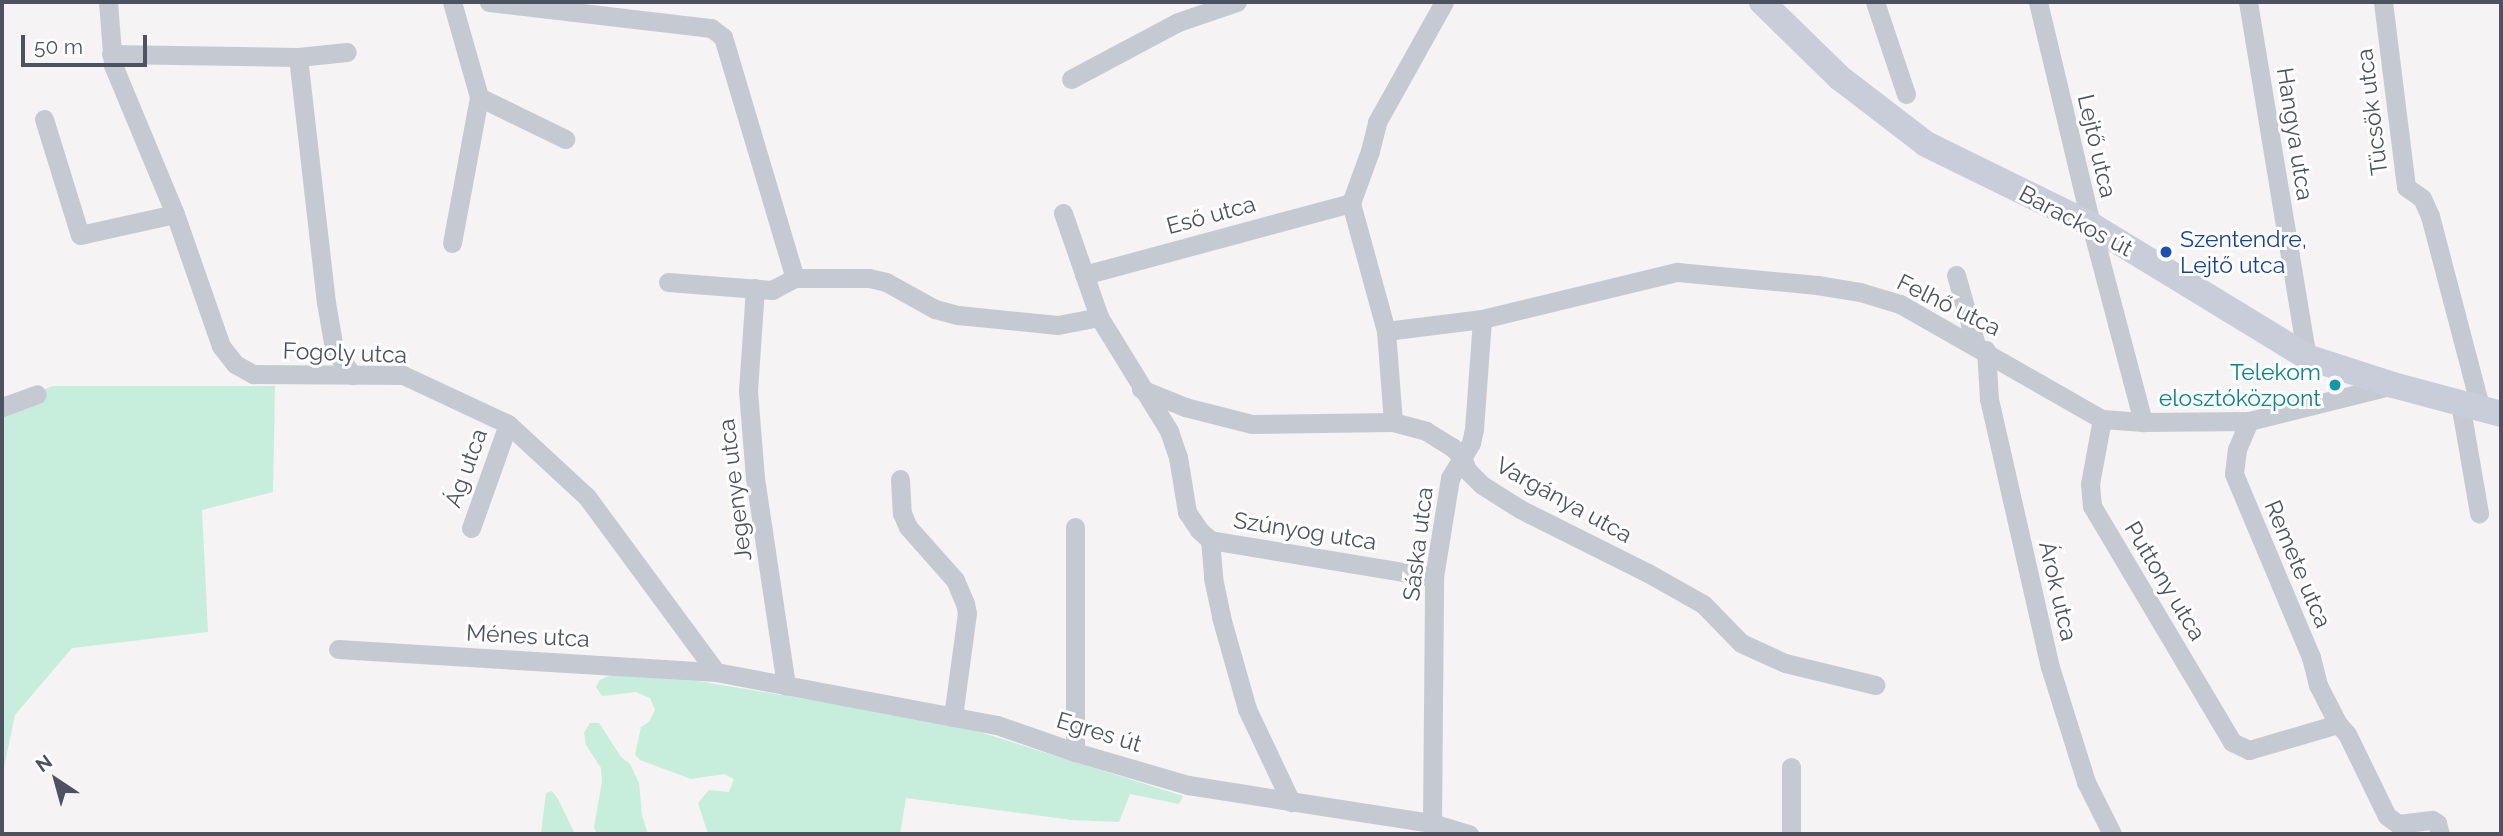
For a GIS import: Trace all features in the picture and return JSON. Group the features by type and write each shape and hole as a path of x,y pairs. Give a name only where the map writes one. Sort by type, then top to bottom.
{"street":[{"name":"Fogoly utca","path":"108,2 111,54 175,214 221,346 235,364 253,374 403,375 508,424 587,497 716,673"},
{"path":"452,2 479,97 452,243"},
{"path":"489,2 711,28 723,37 795,278"},
{"path":"1072,79 1178,22 1237,2"},
{"path":"1393,422 1386,331 1351,203 1370,151 1377,122 1444,2"},
{"name":"Barackos út","path":"1762,2 1840,78 1926,144 2091,225 2307,357 2393,385 2481,409"},
{"path":"1875,2 1906,94"},
{"name":"Lejtő utca","path":"2038,2 2091,225 2143,422"},
{"name":"Hangya utca","path":"2248,2 2307,357"},
{"name":"Tücsök utca","path":"2383,2 2406,187 2422,198 2430,216 2481,409 2479,513"},
{"path":"111,54 298,57 347,52"},
{"path":"298,57 326,302 334,349 352,375"},
{"path":"479,97 565,139"},
{"path":"44,119 80,235 175,214"},
{"name":"Eső utca","path":"1084,275 1351,203"},
{"path":"1063,213 1099,317 1169,431 1178,457 1187,512 1210,540 1213,578 1221,617 1247,709 1291,802"},
{"name":"Felhő utca","path":"1386,331 1482,319 1677,272 1860,292 1900,304 2102,419 2143,422 2249,421 2393,385"},
{"name":"Árok utca","path":"1956,275 1981,348 1989,399 2050,667 2086,782 2112,834"},
{"path":"668,282 772,290 795,278 869,278 896,286 935,309 1016,323 1058,325 1099,317"},
{"name":"Jegenye utca","path":"755,288 748,391 754,465 786,686"},
{"name":"Sáska utca","path":"1432,823 1434,577 1450,478 1474,429 1482,319"},
{"name":"Vargánya utca","path":"1141,389 1185,407 1252,424 1393,422 1426,431 1462,457 1466,470 1499,496 1703,604 1741,643 1785,663 1875,685"},
{"path":"2,407 37,394"},
{"name":"Puttony utca","path":"2102,419 2090,484 2092,506 2232,742 2249,750 2337,724"},
{"name":"Remete utca","path":"2249,421 2237,449 2234,474 2311,657 2318,685 2392,821 2398,824 2432,820 2437,823 2440,834"},
{"name":"Ág utca","path":"471,528 508,424"},
{"path":"900,479 902,513 908,527 954,580 965,603 967,613 953,717"},
{"path":"1075,527 1075,752"},
{"name":"Szúnyog utca","path":"1210,540 1434,577"},
{"name":"Ménes utca","path":"338,649 716,673"},
{"name":"Egres út","path":"716,673 997,725 1075,752 1188,785 1432,823 1469,834"},
{"path":"1791,767 1791,834"}],"green space":[{"path":"53,386 275,386 273,492 202,510 208,632 72,648 15,715 2,777 2,405"},
{"path":"611,675 697,681 951,723 1183,796 1179,804 1130,794 1119,822 1072,820 906,798 900,834 708,834 698,803 709,790 729,792 734,779 724,774 691,779 640,760 635,755 641,727 649,722 655,710 650,698 636,692 602,696 596,687 600,680"},
{"path":"590,723 599,723 621,757 630,764 639,783 642,815 648,834 597,834 594,827 602,782 601,768 586,745 584,733"},
{"path":"552,791 575,834 541,834 546,793"}],"place":[{"name":"Szentendre, Lejtő utca","path":"2166,252"},
{"name":"Telekom elosztóközpont","path":"2335,385"}]}
